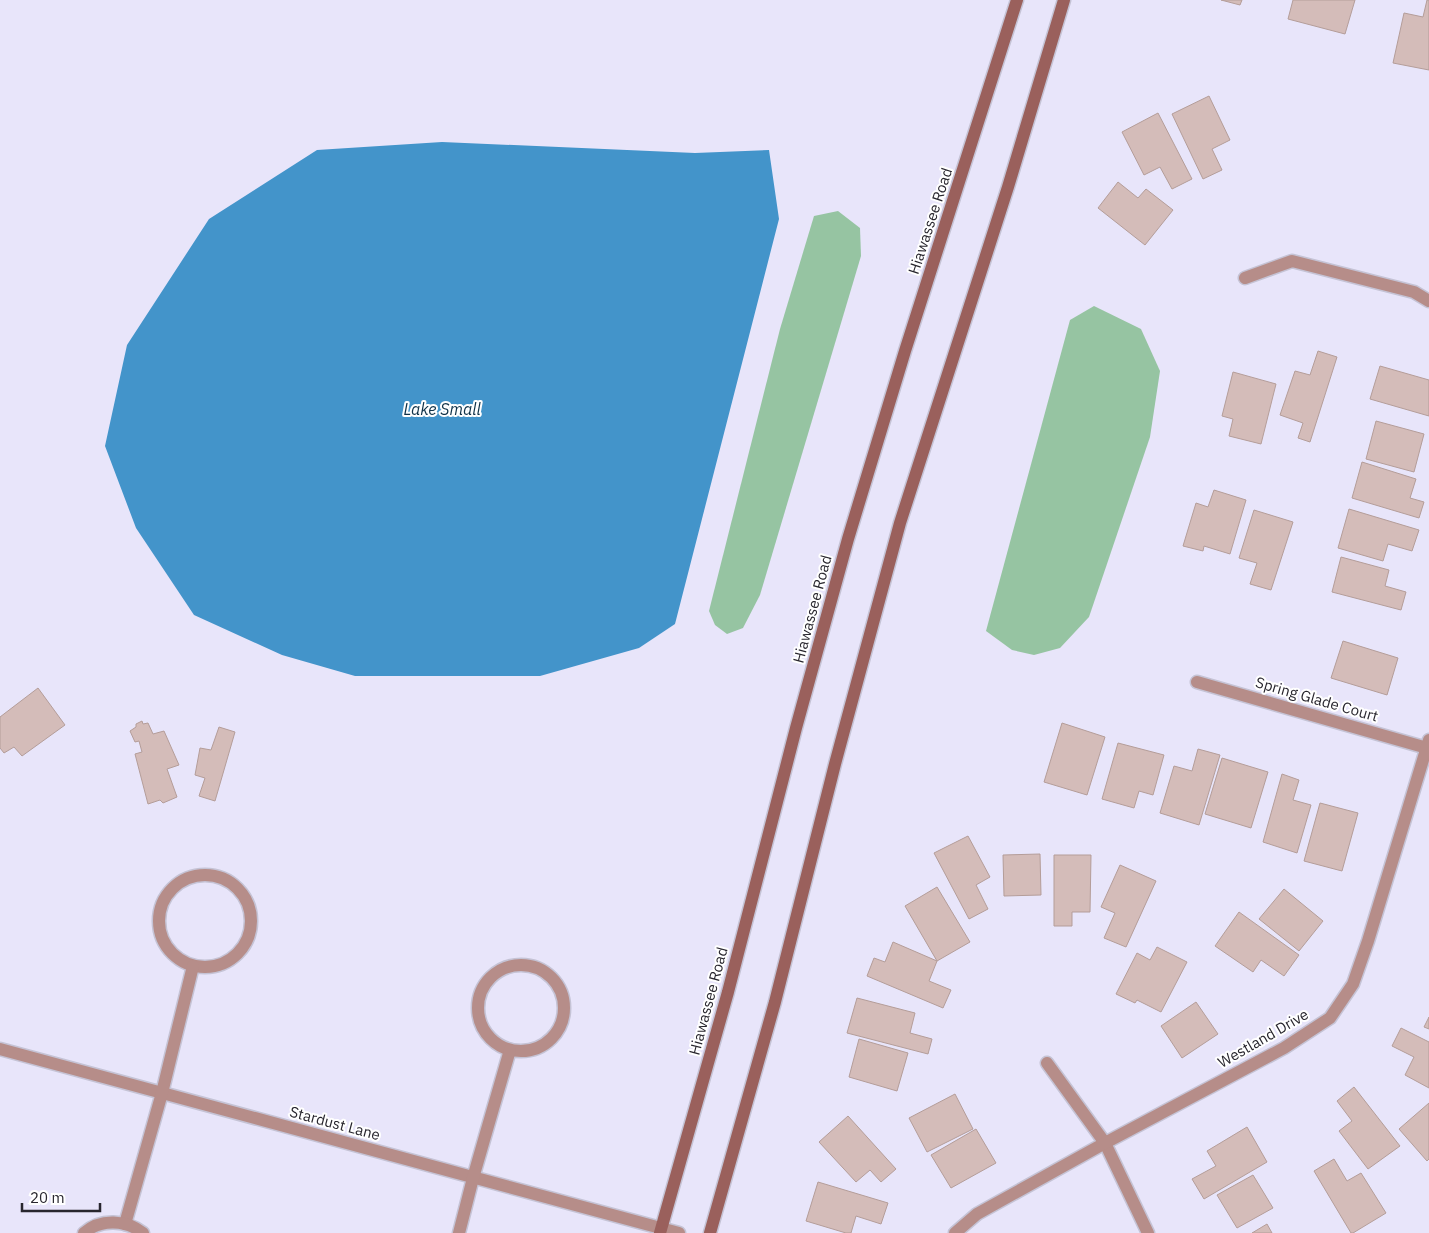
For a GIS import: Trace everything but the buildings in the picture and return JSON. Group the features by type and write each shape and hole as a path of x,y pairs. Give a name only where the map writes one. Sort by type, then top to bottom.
{"street":[{"name":"Hiawassee Road","path":"660,1231 728,992 848,539 905,351 1017,0"},
{"path":"710,1233 776,1002 835,764 900,523 1011,177 1064,0"},
{"path":"1245,278 1292,260 1414,292 1429,301"},
{"name":"Spring Glade Court","path":"1197,682 1428,744"},
{"name":"Westland Drive","path":"955,1233 977,1214 1105,1143 1284,1048 1330,1018 1353,984 1368,942 1428,744"},
{"path":"198,875 216,876 233,884 244,898 250,915 249,933 242,949 228,961 211,967 193,966 177,957 165,944 159,927 160,909 168,893 182,881 198,875"},
{"path":"516,965 533,967 548,975 559,987 564,1003 563,1020 556,1035 543,1046 527,1051 510,1050 495,1042 484,1029 478,1013 480,997 487,982 500,971 516,965"},
{"path":"125,1224 162,1093 193,966"},
{"name":"Stardust Lane","path":"0,1049 660,1231 679,1233"},
{"path":"459,1233 510,1050"},
{"path":"1047,1062 1105,1143 1148,1233"},
{"path":"84,1233 89,1228 106,1222 125,1224 143,1233"}],"green space":[{"path":"838,211 860,228 861,256 760,595 743,628 727,634 715,625 709,611 780,329 814,216"},
{"path":"1094,306 1141,329 1160,371 1150,437 1089,617 1060,648 1034,655 1012,650 986,631 1070,320"}],"water":[{"name":"Lake Small","path":"442,142 695,153 769,150 779,219 675,624 639,648 540,676 355,676 282,655 194,615 136,528 105,446 127,345 209,219 317,150"}]}
